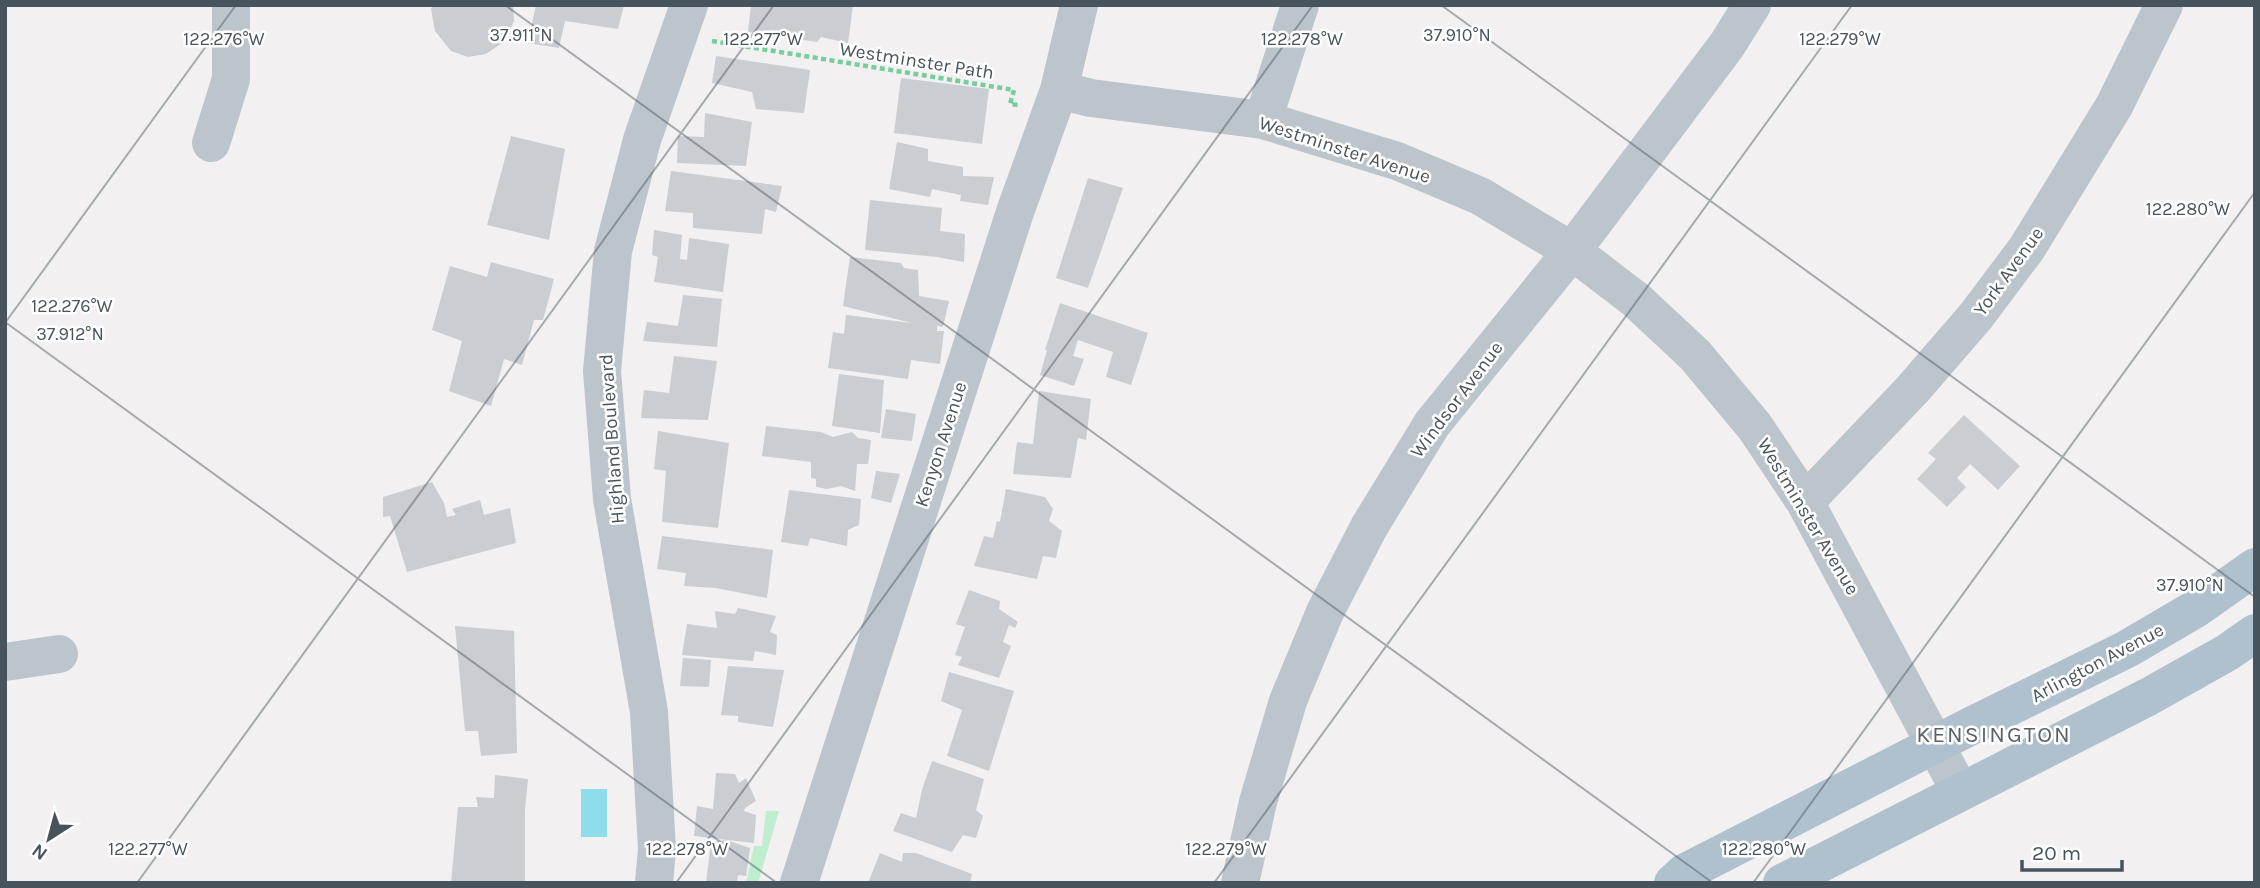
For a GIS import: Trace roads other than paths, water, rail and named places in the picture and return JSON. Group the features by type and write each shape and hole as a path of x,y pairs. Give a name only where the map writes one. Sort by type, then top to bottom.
{"main road":[{"name":"Arlington Avenue","path":"1673,883 1684,873 2127,649 2197,608 2255,567"},
{"path":"1782,883 2148,697 2228,652 2255,633"}],"street":[{"path":"204,5 205,79 211,143 231,79 231,5"},
{"name":"Kenyon Avenue","path":"799,883 1015,212 1055,101 1079,5"},
{"path":"1263,120 1300,5"},
{"name":"Windsor Avenue","path":"1240,883 1258,802 1287,701 1325,612 1368,527 1432,424 1572,251 1727,45 1752,5"},
{"name":"York Avenue","path":"1805,502 1912,390 1976,316 2027,248 2114,106 2164,5"},
{"name":"Highland Boulevard","path":"654,883 657,849 649,712 612,499 602,371 613,251 642,140 683,20"},
{"name":"Westminster Avenue","path":"1055,101 1091,98 1263,120 1397,161 1480,196 1572,251 1636,300 1695,355 1755,427 1805,502 1960,791"},
{"path":"5,662 59,654"}],"water":[{"path":"581,789 607,789 607,837 581,837"}],"district":[{"name":"KENSINGTON","path":"1994,734"}]}
